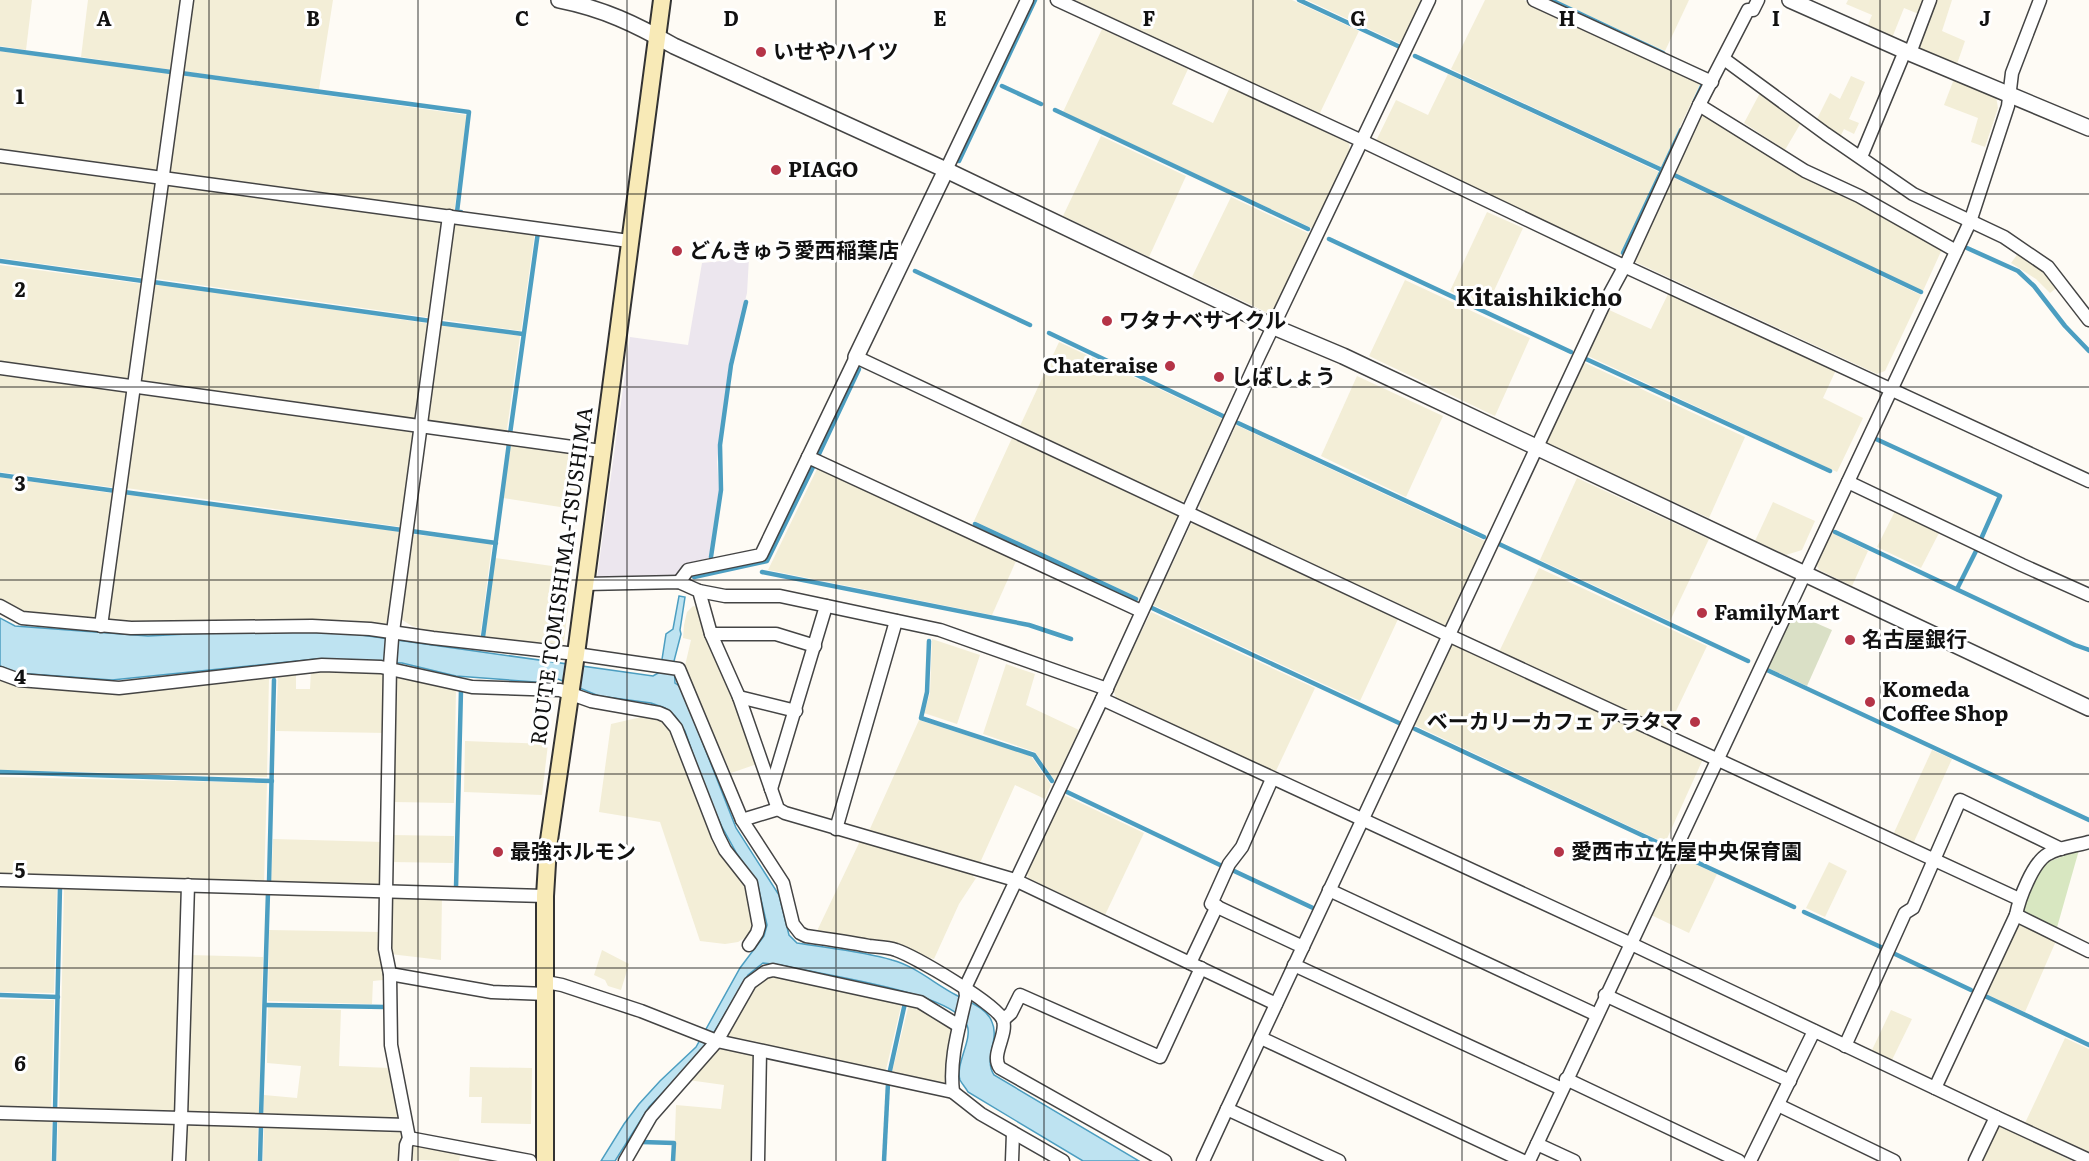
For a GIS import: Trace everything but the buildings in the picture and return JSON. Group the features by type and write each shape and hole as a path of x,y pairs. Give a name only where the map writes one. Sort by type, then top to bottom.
{"main road":[{"name":"ROUTE TOMISHIMA-TSUSHIMA","path":"545,1161 545,896 548,847 662,0"}],"street":[{"path":"101,626 187,0"},
{"path":"559,0 600,10 635,24 1274,327 1342,356 2089,708"},
{"path":"679,582 688,570 761,555 1027,0"},
{"path":"1057,0 2089,481"},
{"path":"953,1092 951,1074 965,992 1015,880 1428,0"},
{"path":"1534,0 1712,82"},
{"path":"1203,1161 1448,635 1699,105 1748,10 1753,10 1758,0"},
{"path":"1790,0 2089,128"},
{"path":"1861,157 1930,0"},
{"path":"1529,1161 1970,222 2008,106 2012,73 2040,0"},
{"path":"1724,59 1826,134 1914,194 2004,237 2048,267 2089,320"},
{"path":"1699,105 1805,171 1859,196 1956,251"},
{"path":"0,156 630,241"},
{"path":"405,1161 409,1138 391,1045 390,974 385,949 390,667 448,216"},
{"path":"856,357 1448,635 2019,899"},
{"path":"0,368 601,452"},
{"path":"808,457 1142,611"},
{"path":"1848,482 2089,595"},
{"path":"585,584 679,582 699,591 725,596 780,596 940,630 1104,694 1272,779 1612,935 2089,1160"},
{"path":"699,591 711,634 740,697 778,809 836,829 1015,880 1276,1004"},
{"path":"0,606 22,618 101,626 131,628 312,626 679,669 742,820 783,883 791,919 800,933 806,936 896,950 996,1010 1003,1020 1003,1031 997,1056 997,1065 1000,1068 1165,1161"},
{"path":"771,789 826,606"},
{"path":"836,829 896,621"},
{"path":"711,634 776,634 814,645"},
{"path":"0,673 19,680 119,688 322,665 390,667 472,687 570,691 591,701 659,713 666,716 676,728 718,836 725,850 751,883 759,926 758,933 749,945"},
{"path":"740,697 796,711"},
{"path":"1272,779 1242,847 1229,864 1211,904 1303,947"},
{"path":"1845,1046 1905,913 1913,908 1960,800 2061,849"},
{"path":"742,820 778,809"},
{"path":"1935,1088 2016,915 2019,899 2041,858 2061,849 2089,842"},
{"path":"0,880 545,896"},
{"path":"179,1161 188,885"},
{"path":"1329,890 1597,1015"},
{"path":"1003,1020 1011,1013 1020,995 1160,1057 1217,906"},
{"path":"2016,915 2089,951"},
{"path":"1294,965 1739,1161"},
{"path":"625,1161 651,1116 711,1039 750,983 765,972 773,970 920,1002 960,1023"},
{"path":"390,974 492,992 562,985 641,1011 711,1039 953,1092 981,1114 1063,1161"},
{"path":"1605,995 1790,1081"},
{"path":"1750,1161 1815,1031"},
{"path":"1260,1038 1523,1161"},
{"path":"758,1161 760,1051"},
{"path":"1778,1105 1894,1161"},
{"path":"1227,1109 1339,1161"},
{"path":"0,1113 406,1125"},
{"path":"1975,1161 1996,1117"},
{"path":"1012,1161 1013,1133"},
{"path":"409,1138 530,1161"},
{"path":"1537,1144 1574,1161"}],"shaded area":[{"path":"0,0 32,0 26,50 0,46"},
{"path":"88,0 183,0 173,70 81,57"},
{"path":"191,0 333,0 319,89 181,71"},
{"path":"1075,0 1292,0 1359,31 1319,115"},
{"path":"1307,0 1424,0 1403,45"},
{"path":"1485,0 1524,0 1702,80 1661,167 1451,69"},
{"path":"1556,0 1689,0 1665,51"},
{"path":"1848,0 1927,0 1921,15 1904,8 1892,38 1867,27 1872,15 1846,4"},
{"path":"1934,0 1952,0 1942,31 1965,41 1957,64 1916,47"},
{"path":"1102,29 1188,69 1172,104 1213,123 1230,87 1349,143 1350,151 1314,229 1063,112"},
{"path":"0,51 173,74 158,173 0,151"},
{"path":"1448,74 1659,172 1620,256 1375,143 1396,100 1428,115"},
{"path":"179,75 467,115 454,213 171,175 166,169"},
{"path":"1851,76 1865,82 1849,119 1859,123 1854,134 1844,129 1839,139 1815,123 1830,93 1840,99"},
{"path":"1954,79 1996,96 1998,108 1985,147 1971,142 1978,118 1944,105"},
{"path":"1761,91 1802,121 1785,150 1744,123"},
{"path":"1700,111 1943,247 1923,291 1671,172"},
{"path":"1101,136 1186,176 1149,257 1063,216"},
{"path":"0,160 157,182 145,278 0,258"},
{"path":"1670,176 1921,295 1885,371 1877,374 1633,261"},
{"path":"164,182 443,219 433,318 151,278"},
{"path":"1231,197 1310,234 1273,312 1268,313 1192,277"},
{"path":"1487,212 1523,228 1486,308 1450,291"},
{"path":"457,221 535,231 521,331 438,319 451,226"},
{"path":"2019,252 2046,272 2059,286 2050,293 2036,279 2011,263"},
{"path":"749,258 747,293 729,364 717,462 719,490 709,558 688,563 675,576 597,578 630,337 688,345 702,263"},
{"path":"0,265 143,284 131,382 0,363"},
{"path":"1405,280 1530,338 1495,416 1369,356"},
{"path":"150,283 432,324 420,421 142,385 138,380"},
{"path":"1669,292 1836,370 1823,398 1863,418 1837,472 1586,355 1607,309 1651,329"},
{"path":"437,324 520,336 506,436 424,422"},
{"path":"1059,342 1225,420 1187,500 1180,502 1020,426"},
{"path":"1583,362 1745,437 1709,518 1544,443"},
{"path":"0,372 130,390 117,488 0,472"},
{"path":"1357,376 1443,416 1406,497 1321,456"},
{"path":"144,393 413,429 416,433 402,527 126,488 138,396"},
{"path":"1236,425 1485,541 1486,544 1448,625 1445,626 1202,512 1199,505"},
{"path":"1015,437 1176,513 1179,517 1141,599 974,521 1012,438"},
{"path":"511,443 588,453 579,510 503,498"},
{"path":"817,469 823,469 1016,561 992,615 768,570"},
{"path":"0,477 117,494 99,620 39,615 17,610 0,599"},
{"path":"1577,478 1709,539 1670,621 1540,560"},
{"path":"125,493 402,532 390,620 385,624 346,620 147,623 107,621"},
{"path":"1773,502 1815,521 1802,550 1786,555 1755,541"},
{"path":"1896,509 1940,531 1921,568 1877,547"},
{"path":"1196,522 1399,617 1360,701 1153,605 1191,524"},
{"path":"1830,532 1868,551 1852,586 1819,570 1816,564"},
{"path":"411,534 492,544 480,638 437,633 412,626 399,618"},
{"path":"495,558 573,569 564,641 553,647 485,638"},
{"path":"1539,568 1707,646 1667,730 1499,652"},
{"path":"693,606 697,607 760,763 731,773 684,670 691,640 683,638 684,625 687,612"},
{"path":"1151,612 1315,688 1275,773 1116,698 1113,689"},
{"path":"932,639 980,655 957,724 924,713 930,693"},
{"path":"1455,644 1703,759 1665,843 1410,723 1449,645"},
{"path":"1006,664 1035,674 1026,705 1079,730 1055,781 1035,752 983,734"},
{"path":"311,670 380,671 385,675 386,733 276,731 278,676 296,672 296,689 310,689"},
{"path":"395,674 456,689 454,803 393,802"},
{"path":"269,677 267,777 0,770 0,678 30,686"},
{"path":"650,715 667,721 706,823 721,850 746,880 754,925 748,936 738,942 725,944 700,941 660,822 599,812 611,724"},
{"path":"919,720 1031,756 1051,785 1045,799 1015,785 979,865 869,831"},
{"path":"465,741 548,744 542,795 464,792"},
{"path":"1932,750 1952,759 1912,846 1892,837"},
{"path":"0,777 267,783 264,884 0,875"},
{"path":"1064,795 1144,833 1105,915 1028,878 1027,873"},
{"path":"391,835 454,836 453,863 391,862"},
{"path":"273,839 384,842 380,887 271,884"},
{"path":"860,841 974,875 973,877 976,878 959,904 934,959 900,949 816,933"},
{"path":"1679,857 1717,874 1689,933 1651,915"},
{"path":"1829,862 1847,871 1825,917 1806,908"},
{"path":"0,882 57,884 54,993 0,992"},
{"path":"64,885 185,888 177,1115 59,1112"},
{"path":"391,895 442,895 441,960 390,954"},
{"path":"2016,921 2056,941 2025,1012 1984,993"},
{"path":"269,930 381,932 383,980 373,981 372,1004 268,1001"},
{"path":"602,950 629,964 621,990 608,986 605,980 594,975"},
{"path":"189,955 263,957 259,1117 188,1115 184,1112"},
{"path":"769,975 902,1002 885,1074 724,1039 753,986"},
{"path":"0,999 54,1000 51,1112 0,1111"},
{"path":"909,1004 928,1010 954,1027 945,1087 891,1076"},
{"path":"268,1007 341,1010 339,1066 391,1068 401,1117 399,1119 263,1118 264,1095 297,1098 301,1066 267,1063"},
{"path":"1891,1010 1912,1019 1892,1060 1872,1050"},
{"path":"2065,1038 2089,1049 2089,1153 2025,1123"},
{"path":"719,1047 756,1054 751,1161 674,1161 676,1105 721,1109 724,1085 688,1080"},
{"path":"470,1067 532,1068 531,1124 481,1123 482,1097 469,1097"},
{"path":"0,1117 52,1118 51,1161 0,1161"},
{"path":"58,1119 176,1121 175,1161 57,1161"},
{"path":"184,1121 258,1124 257,1161 182,1161"},
{"path":"264,1125 402,1127 402,1161 263,1161"},
{"path":"1999,1125 2072,1161 1980,1161"},
{"path":"416,1143 461,1152 459,1161 409,1160 411,1146"}],"green space":[{"path":"1793,613 1832,630 1807,686 1768,668"},
{"path":"2079,850 2056,931 2022,911 2041,869 2048,862"}],"water":[{"path":"679,596 685,597 681,634 674,661 675,683 681,687 736,828 779,895 789,935 797,943 869,954 900,963 977,1006 990,1017 994,1029 990,1062 994,1075 1139,1161 1083,1161 968,1092 959,1074 968,1031 967,1025 956,1013 937,1003 883,986 763,963 748,975 703,1051 649,1107 615,1161 601,1161 639,1104 696,1047 740,968 764,936 767,925 757,882 737,854 722,827 706,792 685,731 675,716 665,708 651,703 599,696 558,679 549,683 456,676 402,663 316,659 112,680 17,673 0,666 0,618 15,626 148,636 247,631 347,633 653,676 660,672 666,634 673,629"}],"waterway":[{"path":"959,161 1035,0"},
{"path":"1299,0 1400,47"},
{"path":"1551,0 1663,53"},
{"path":"0,49 171,72"},
{"path":"1415,56 1662,170"},
{"path":"181,73 469,112 457,212 461,212"},
{"path":"1695,101 1703,84"},
{"path":"1002,86 1041,104"},
{"path":"1055,110 1308,229"},
{"path":"1623,253 1681,130"},
{"path":"1672,174 1921,292"},
{"path":"510,434 538,232"},
{"path":"1329,239 1571,352"},
{"path":"1967,248 2018,271 2034,286 2065,326 2089,351"},
{"path":"0,261 143,281"},
{"path":"915,271 1030,325"},
{"path":"153,282 431,321"},
{"path":"711,557 721,490 720,445 731,365 746,302"},
{"path":"439,323 523,334"},
{"path":"1049,333 1225,417"},
{"path":"1586,359 1830,471"},
{"path":"819,454 859,369"},
{"path":"1238,423 1484,537"},
{"path":"1876,439 2000,496 1981,539"},
{"path":"483,637 509,443"},
{"path":"694,577 767,561 813,467"},
{"path":"0,475 116,491"},
{"path":"124,492 402,530"},
{"path":"975,524 1136,599"},
{"path":"411,531 496,543"},
{"path":"1835,532 2089,650"},
{"path":"1499,544 1748,661"},
{"path":"1957,589 1977,549"},
{"path":"762,572 1029,625 1071,639"},
{"path":"1152,608 1399,723"},
{"path":"929,641 927,692 921,718 1034,755 1052,781"},
{"path":"1767,670 2089,820"},
{"path":"269,883 274,680"},
{"path":"456,888 461,690"},
{"path":"1415,729 1663,845"},
{"path":"0,772 272,781"},
{"path":"1067,792 1220,865"},
{"path":"1681,855 1794,907"},
{"path":"1232,870 1313,908"},
{"path":"55,1111 60,886"},
{"path":"261,1116 268,892"},
{"path":"1804,912 1883,948"},
{"path":"1895,954 1971,990"},
{"path":"0,995 58,997"},
{"path":"1985,996 2089,1045"},
{"path":"889,1075 905,1003"},
{"path":"265,1005 385,1007"},
{"path":"884,1161 888,1083"},
{"path":"54,1161 55,1119"},
{"path":"260,1161 261,1125"},
{"path":"642,1142 674,1143 673,1161"}],"place":[{"name":"いせやハイツ","path":"761,52"},
{"name":"PIAGO","path":"776,170"},
{"name":"どんきゅう愛西稲葉店","path":"677,251"},
{"name":"ワタナベサイクル","path":"1107,321"},
{"name":"Chateraise","path":"1170,366"},
{"name":"しばしょう","path":"1219,377"},
{"name":"FamilyMart","path":"1702,613"},
{"name":"名古屋銀行","path":"1850,640"},
{"name":"Komeda Coffee Shop","path":"1870,702"},
{"name":"ベーカリーカフェ アラタマ","path":"1695,722"},
{"name":"最強ホルモン","path":"498,852"},
{"name":"愛西市立佐屋中央保育園","path":"1559,852"}],"district":[{"name":"Kitaishikicho","path":"1539,298"}]}
